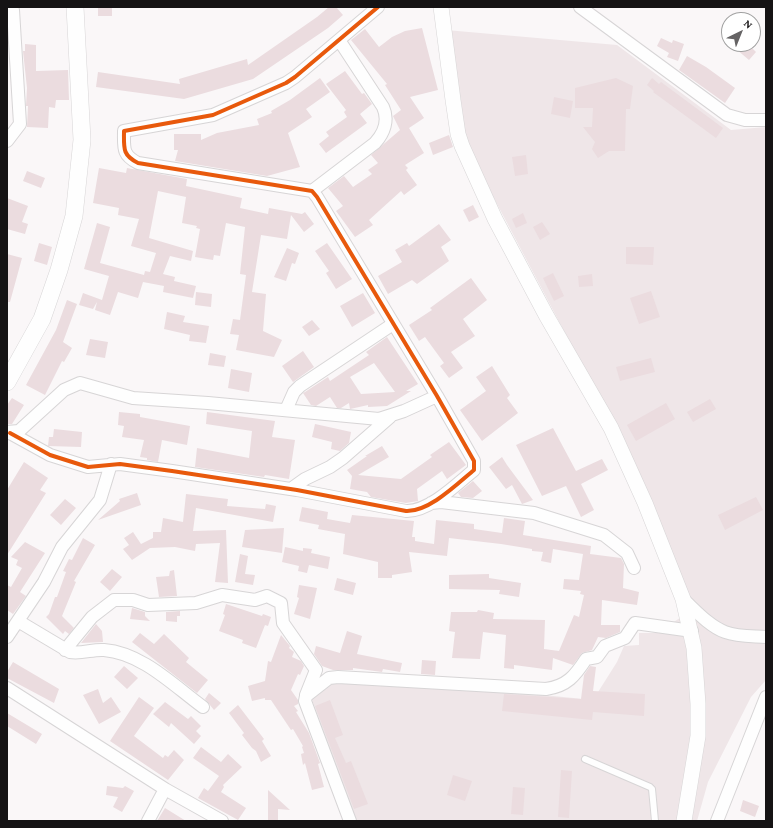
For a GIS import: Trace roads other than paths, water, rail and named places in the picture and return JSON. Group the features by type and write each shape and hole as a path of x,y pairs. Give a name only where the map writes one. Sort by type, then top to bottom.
{"main road":[{"path":"7,382 42,319 59,270 74,216 82,140 76,7"}],"street":[{"path":"8,432 50,455 88,468 111,464 291,489 406,511 414,511 431,503 474,470 474,461 437,396 312,191 138,163 129,158 125,152 124,131 224,111 295,77 378,7"},
{"path":"441,7 452,100 458,134 462,146 495,220 550,322 611,428 645,503 683,599 692,631 698,704 698,736 684,821"},
{"path":"580,7 727,115 745,120 766,120"},
{"path":"7,142 20,124 19,92 11,9"},
{"path":"312,191 375,143 383,133 386,120 386,112 383,106 339,40"},
{"path":"7,95 19,92"},
{"path":"286,410 294,392 300,386 393,324"},
{"path":"8,432 19,431 64,390 80,383 134,398 379,419 390,417 437,396"},
{"path":"291,489 304,479 343,458 390,417"},
{"path":"7,637 44,582 68,539 100,500 111,464"},
{"path":"431,503 441,502 543,515 604,535 627,552 634,568"},
{"path":"65,650 92,617 114,600 128,599 148,605 196,603 222,595 255,600 267,596 280,603 283,623 316,670 329,678"},
{"path":"683,599 699,614 724,632 735,635 766,637"},
{"path":"18,621 65,650 76,653 105,650 134,657 203,707"},
{"path":"306,696 329,678 338,677 401,679 546,689 558,688 574,677 586,659 597,657 605,646 609,644 622,641 635,623 692,631"},
{"path":"316,670 306,696 307,707 350,821"},
{"path":"7,688 165,789 222,821"},
{"path":"717,821 766,697"},
{"path":"148,821 165,789"}],"lane":[{"path":"585,759 650,786 652,789 655,821"}]}
